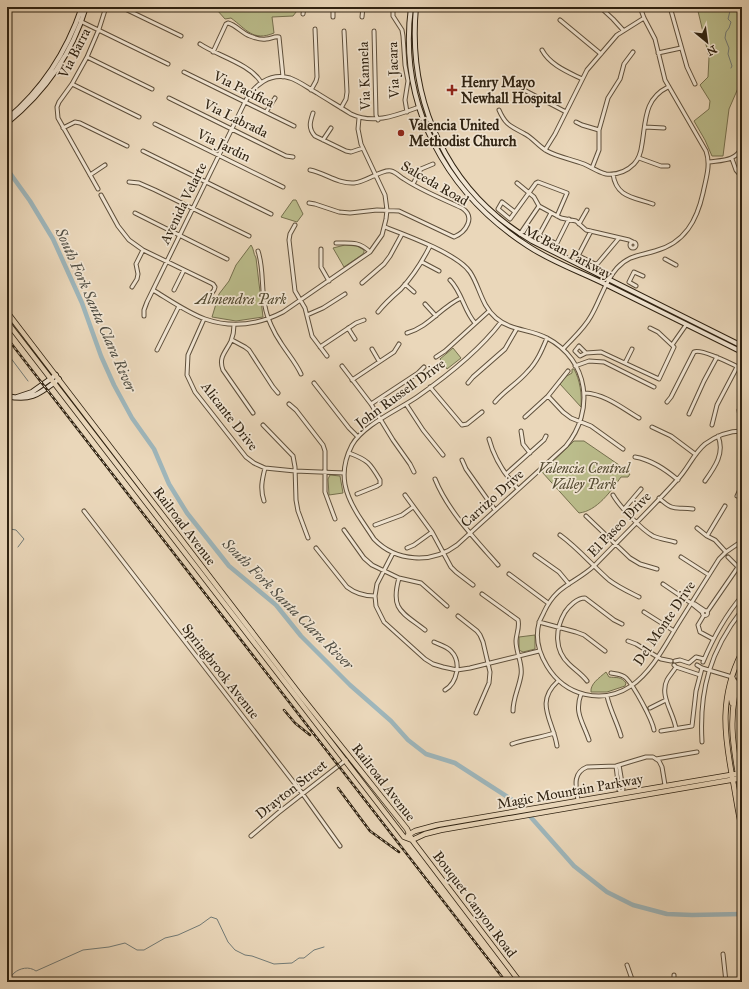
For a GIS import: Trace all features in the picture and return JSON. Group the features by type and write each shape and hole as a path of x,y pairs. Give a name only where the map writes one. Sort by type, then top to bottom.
{"main road":[{"path":"80,21 82,7"},
{"path":"7,123 40,92 56,71 74,41 86,7"},
{"name":"McBean Parkway","path":"411,7 409,43 410,62 419,107 430,135 444,162 462,188 488,216 530,247 699,324 742,346"},
{"name":"McBean Parkway","path":"416,7 414,43 418,78 424,105 438,139 456,170 475,194 498,217 520,234 665,315 742,352"},
{"path":"7,119 14,115"},
{"name":"Railroad Avenue","path":"7,312 410,834 412,840"},
{"path":"665,315 684,321 688,319"},
{"name":"Railroad Avenue","path":"7,322 404,837 412,840"},
{"path":"686,325 693,323 699,324"},
{"path":"7,396 16,397 32,392 57,377"},
{"path":"246,632 251,635 261,647 266,649"},
{"path":"742,652 732,677 725,719 727,752 742,829"},
{"path":"738,660 739,665 736,675 739,680"},
{"path":"742,671 733,705 732,732 742,796"},
{"path":"732,677 734,681 731,698 733,705"},
{"name":"Magic Mountain Parkway","path":"404,837 437,825 578,800 740,776"},
{"name":"Magic Mountain Parkway","path":"412,840 442,829 489,822 732,777"},
{"name":"Bouquet Canyon Road","path":"412,840 520,982"}],"street":[{"name":"Via Barra","path":"63,128 58,118 57,107 87,57 99,30 106,7"},
{"path":"121,7 181,36"},
{"path":"188,7 195,7"},
{"path":"303,14 304,7"},
{"path":"332,17 333,7"},
{"path":"362,17 363,7"},
{"name":"Via Jacara","path":"392,7 394,16 402,30 403,36 405,65 408,81 405,100 407,112"},
{"path":"600,7 623,30"},
{"path":"563,349 588,322 608,283 624,261 637,255 663,248 673,243 692,224 699,209 709,162 704,145 668,87 662,72 655,39 640,7"},
{"path":"670,7 686,67 695,84"},
{"path":"545,150 582,79 600,54 623,30 644,18"},
{"path":"560,20 600,54"},
{"path":"80,21 168,64"},
{"path":"213,52 226,24 228,23 232,24 244,34 251,37 267,39 279,37 283,77"},
{"path":"312,90 317,77 315,29"},
{"path":"341,108 346,99 347,92 344,31"},
{"name":"Via Kannela","path":"374,31 376,115 378,120"},
{"path":"200,44 252,71 261,82 275,77 295,80 359,118 378,120 419,107"},
{"path":"658,53 681,48"},
{"path":"542,50 548,59 582,79"},
{"path":"592,168 599,150 599,130 608,98 620,80 624,64 634,52"},
{"path":"87,57 152,89"},
{"name":"Via Pacifica","path":"184,72 294,126"},
{"name":"Avenida Velarte","path":"144,316 146,302 250,92 261,82"},
{"path":"72,84 139,117"},
{"path":"499,110 508,125 525,134 545,150 601,172 613,174 625,171 635,163 641,151 648,107 659,92 668,87"},
{"path":"524,90 566,112"},
{"name":"Via Labrada","path":"169,98 286,156 293,157"},
{"path":"266,112 275,98"},
{"path":"313,113 310,123 311,132 315,136 346,151 351,152 363,148"},
{"path":"153,290 204,319 234,325 256,323 269,319 301,300 370,252 382,235 385,227 387,210 385,195 358,136 359,118"},
{"path":"98,189 63,128 75,122 80,123 127,146"},
{"path":"576,122 599,130"},
{"name":"Via Jardin","path":"155,124 283,187"},
{"path":"645,127 664,128"},
{"path":"323,140 331,128"},
{"path":"709,162 732,159 739,153 742,147"},
{"path":"143,150 271,214"},
{"path":"638,158 662,166 668,166"},
{"path":"732,159 736,170 742,178"},
{"path":"413,184 421,169 434,164"},
{"path":"90,176 105,165"},
{"name":"Salceda Road","path":"310,170 348,183 364,181 385,171 394,171 403,179 466,211 470,219 469,223 457,237 452,237 403,213 387,210"},
{"path":"613,174 615,186 619,191 653,204"},
{"path":"129,182 139,183 249,236"},
{"name":"McBean Parkway","path":"515,212 502,202 498,209 510,219 538,182 567,193 557,216"},
{"path":"517,183 537,200 540,206 551,213 576,221 582,228 635,243 634,247 637,255"},
{"path":"101,195 129,240 143,250 213,284 215,287 209,297"},
{"path":"309,203 339,212 350,213 387,210"},
{"path":"520,234 540,206"},
{"path":"579,224 587,210"},
{"path":"135,213 227,259"},
{"name":"McBean Parkway","path":"551,213 539,235 555,243 557,243 569,219"},
{"path":"294,225 290,234 289,246 295,291 301,300 307,315 312,336 327,356"},
{"path":"385,227 430,246 458,260 472,275 489,311 445,351 436,357"},
{"path":"591,231 579,256 595,264 598,264 619,238"},
{"path":"362,283 384,264 402,234"},
{"path":"336,243 352,243 361,245 370,252"},
{"path":"378,312 383,305 405,284 422,262 430,246"},
{"path":"321,249 322,267 329,281"},
{"path":"132,287 138,274 136,264 143,250"},
{"path":"258,251 261,260 265,306 269,319 278,339 298,367 301,374"},
{"path":"665,258 676,265"},
{"path":"422,262 439,271"},
{"path":"174,290 184,270"},
{"path":"636,286 629,282 634,272 643,276"},
{"path":"450,280 457,289 469,317 475,324"},
{"path":"405,284 414,292"},
{"path":"307,315 323,308 345,294"},
{"path":"408,334 428,323 450,303 461,298"},
{"path":"425,304 436,316"},
{"path":"157,350 179,306"},
{"name":"Carrizo Drive","path":"374,539 393,553 412,558 424,558 443,553 453,548 566,446 574,436 584,409 585,393 575,366 563,349 548,338 533,333 516,330 501,322 489,311"},
{"name":"Alicante Drive","path":"204,319 188,355 187,375 195,392 246,457 254,464 265,468 344,473"},
{"path":"320,347 348,328 364,320"},
{"name":"John Russell Drive","path":"374,539 348,498 345,488 344,473 349,452 358,437 371,425 406,404 430,387 488,339 501,322"},
{"path":"234,325 232,340 222,355 221,366 253,414"},
{"path":"672,345 686,325"},
{"path":"348,328 355,339"},
{"path":"586,353 601,352 659,379 674,347 658,332 650,328"},
{"path":"468,383 505,349 516,330"},
{"path":"496,402 501,395 521,378 532,366 548,338"},
{"path":"232,340 249,350 278,393"},
{"path":"352,380 394,352 399,344"},
{"path":"372,349 380,362"},
{"path":"625,364 632,349"},
{"path":"667,402 696,350 700,350 717,357 742,369"},
{"path":"688,414 717,357"},
{"path":"575,366 590,361 604,362 654,387"},
{"path":"342,366 371,404 414,472"},
{"path":"371,404 418,373 424,367"},
{"path":"712,425 717,405 737,367"},
{"path":"525,417 548,396 568,371"},
{"path":"314,383 349,428 358,437"},
{"path":"430,387 462,425 466,424 482,412"},
{"path":"585,393 603,396 639,418"},
{"path":"548,396 571,418 596,429 623,449"},
{"path":"289,404 296,410 323,445 326,456 325,492 335,519"},
{"path":"406,404 443,455"},
{"path":"740,417 742,405"},
{"path":"263,425 293,456 296,500 308,538"},
{"path":"652,427 671,436 695,454"},
{"path":"521,431 522,440 530,453"},
{"name":"El Paseo Drive","path":"539,651 539,622 548,603 557,593 568,584 585,574 595,565 678,480 695,454 706,443 718,436 742,431"},
{"path":"506,474 544,440 546,436"},
{"path":"705,480 710,474 720,454 721,447 718,436"},
{"path":"489,439 495,458 518,489"},
{"path":"349,452 368,461 380,480 380,484 377,486 357,494"},
{"path":"635,457 642,458 658,465 678,480"},
{"path":"462,460 466,469 495,510"},
{"path":"264,500 261,482 265,468"},
{"path":"435,479 438,487 452,509 498,564"},
{"path":"737,496 742,485"},
{"path":"624,509 641,489"},
{"path":"406,495 432,532 451,567 473,585"},
{"path":"613,495 618,503 655,537 675,542"},
{"path":"659,498 672,508 693,509"},
{"path":"707,536 725,506"},
{"path":"375,525 402,515 413,507"},
{"name":"Springbrook Avenue","path":"84,511 302,794 340,846"},
{"path":"586,516 630,558 640,564 657,570"},
{"path":"697,528 715,540 726,552"},
{"path":"344,530 364,558 372,565 399,578 421,583 447,606"},
{"path":"407,548 414,545 432,532"},
{"path":"560,535 570,542 613,583 639,597"},
{"name":"Del Monte Drive","path":"539,651 552,675 573,691 581,694 607,696 617,693 632,685 659,657 691,603 726,552 742,541"},
{"path":"316,548 347,587 353,592 366,596 375,596"},
{"path":"393,553 377,584 375,596 376,606 381,618 425,659 433,664 457,670 489,664 539,651"},
{"path":"535,555 559,572 568,584"},
{"path":"682,557 710,575"},
{"path":"728,557 742,571"},
{"path":"713,639 700,632 698,625 704,612 738,567 742,564"},
{"path":"509,574 548,603"},
{"path":"399,578 395,596 396,603 399,609 425,630"},
{"path":"663,584 704,612"},
{"path":"482,594 518,620 519,623 516,640 521,676 513,703 513,711"},
{"path":"676,729 666,700 665,686 674,664 680,660 689,663 696,657 703,661 713,639 729,611 742,596"},
{"path":"587,681 567,663 562,655 557,639 562,618 567,610 581,598 585,598 614,620 622,624"},
{"path":"702,742 702,698 709,670 719,644 742,610"},
{"path":"644,612 674,631"},
{"path":"458,616 480,635 489,664 489,683 476,713"},
{"path":"539,622 559,626 584,635 605,651"},
{"path":"628,641 659,657 700,675"},
{"path":"434,642 451,651 456,662 457,670 455,679 451,686 445,690"},
{"path":"697,665 702,668 732,677"},
{"path":"661,732 692,726 696,691 702,668"},
{"path":"611,673 619,674 632,685 653,725 654,730"},
{"path":"557,746 548,716 546,701 552,686 558,680"},
{"path":"581,694 578,703 578,710 589,740"},
{"path":"607,696 610,709 621,736"},
{"path":"650,708 666,700"},
{"path":"512,744 554,733"},
{"path":"578,800 576,780 580,771 587,767 617,765 646,757 656,759 697,752"},
{"path":"656,759 662,767 665,786"},
{"name":"Drayton Street","path":"251,836 346,760"},
{"path":"617,765 619,790 622,793"},
{"path":"723,954 726,982"},
{"path":"627,966 633,982"},
{"path":"674,975 674,982"}],"green space":[{"path":"300,7 293,16 272,17 274,33 261,36 250,33 231,18 225,19 217,10 213,8"},
{"path":"697,7 742,7 742,79 729,109 723,156 712,156 694,121 709,109 710,101 700,85 708,77 709,57"},
{"path":"293,200 296,200 303,214 297,222 281,217"},
{"name":"Almendra Park","path":"251,245 256,258 263,317 236,321 212,317 219,294 229,281 236,265"},
{"path":"345,245 357,246 364,250 364,252 344,267 333,248"},
{"path":"453,348 461,358 447,369 440,359"},
{"path":"572,369 574,369 579,382 581,407 560,384 565,377 572,373"},
{"name":"Valencia Central Valley Park","path":"574,441 584,441 622,467 621,470 630,474 628,477 621,477 603,500 598,504 579,513 542,472"},
{"path":"330,475 340,476 343,493 329,495 328,479"},
{"path":"535,635 535,649 523,652 519,650 519,637"},
{"path":"606,672 609,677 622,679 626,683 625,686 607,692 591,692 593,684"}],"waterway":[{"path":"731,7 728,19 731,22 725,38 729,48 728,54 732,66 731,68"},
{"name":"South Fork Santa Clara River","path":"7,169 30,201 53,239 82,303 101,356 114,385 132,418 154,449 169,484 187,513 229,566 276,605 301,636 350,685 391,721 408,740 426,754 455,763 520,805 574,866 607,892 633,905 667,914 742,914"},
{"path":"7,353 28,381"},
{"path":"7,526 10,529 16,530 24,539 18,547"},
{"path":"7,604 9,605 7,610"},
{"path":"7,980 19,970 28,968 36,971 83,950 109,947 125,943 137,950 144,950 165,938 178,935 200,925 211,917 217,919 228,942 235,950 245,955 274,964 292,963 299,958 304,958 314,950 324,947"}],"railway":[{"path":"7,338 506,982"},
{"path":"284,710 295,723 310,735"},
{"path":"338,788 370,831 399,852"}],"place":[{"name":"Henry Mayo Newhall Hospital","path":"452,90"},
{"name":"Valencia United Methodist Church","path":"401,133"}]}
